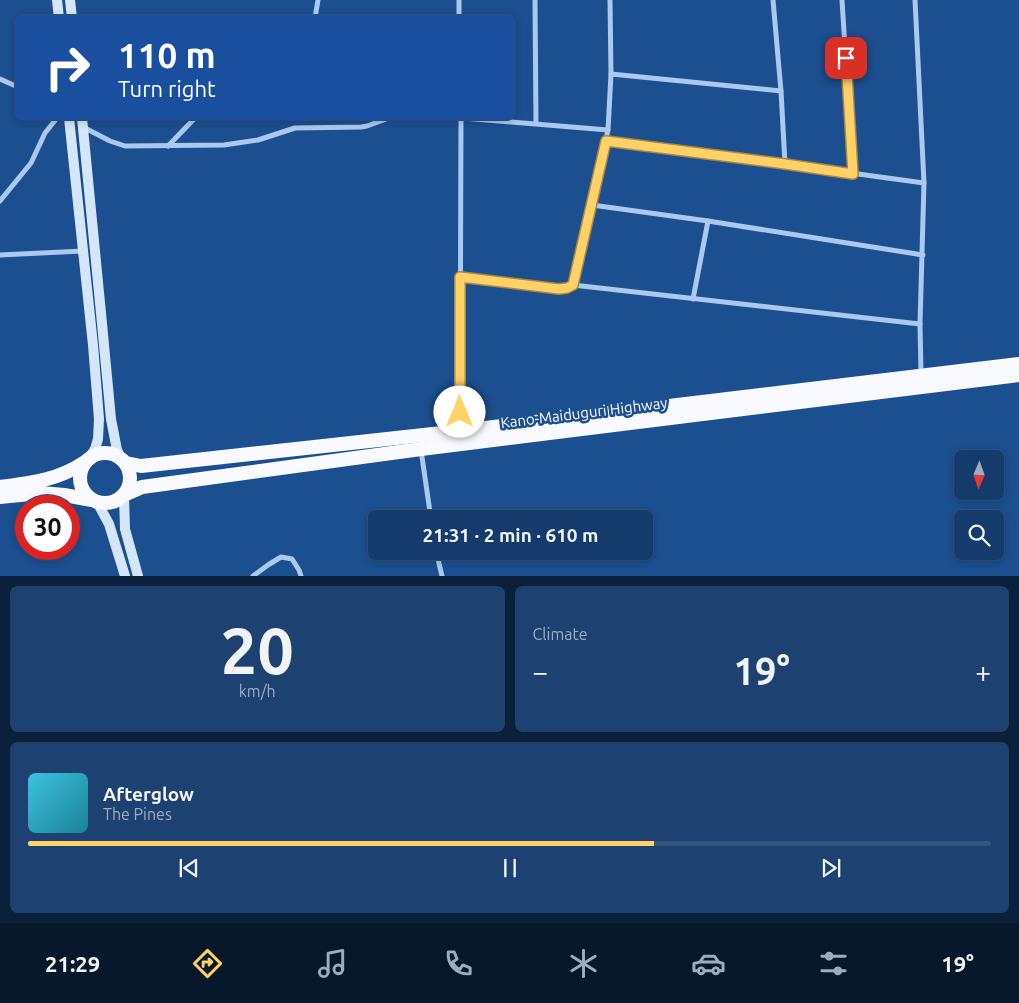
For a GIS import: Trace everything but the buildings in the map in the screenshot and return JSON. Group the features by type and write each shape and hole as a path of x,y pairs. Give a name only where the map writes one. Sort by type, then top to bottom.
{"highway":[{"name":"Kano-Maiduguri Highway","path":"921,382 1019,364"},
{"name":"Kano-Maiduguri Highway","path":"124,460 140,466 461,438 921,382 1019,376"},
{"name":"Kano-Maiduguri Highway","path":"125,495 142,488 421,448 461,438"},
{"path":"0,487 47,480 65,473 102,453 116,455 124,460 129,469 131,482 125,495 118,500 104,504 64,495 41,493 0,497"},
{"path":"88,460 81,469 81,486 85,494 94,501"}],"main road":[{"path":"57,0 59,15"},
{"path":"70,0 72,15"},
{"path":"69,120 99,419 98,439 95,449 88,460"},
{"path":"82,122 102,313 110,419 117,450 124,460"},
{"path":"125,495 125,529 138,576"},
{"path":"94,501 109,524 125,576"}],"street":[{"path":"316,15 318,0"},
{"path":"459,0 459,15"},
{"path":"535,0 536,124"},
{"path":"573,285 608,130 610,0"},
{"path":"772,0 781,91 785,164"},
{"path":"842,0 853,174"},
{"path":"915,0 924,184 920,324 921,382"},
{"path":"610,74 781,91"},
{"path":"0,79 15,86"},
{"path":"0,201 31,163 46,133 56,120"},
{"path":"168,146 193,120"},
{"path":"82,122 118,144 168,146 244,143 295,128 361,127 384,120"},
{"path":"461,438 462,120"},
{"path":"487,120 608,130"},
{"path":"606,141 924,184"},
{"path":"592,205 708,221 923,255"},
{"path":"693,299 708,221"},
{"path":"0,255 83,251"},
{"path":"460,277 559,289 573,285 920,324"},
{"path":"421,448 430,510"},
{"path":"253,576 281,557 292,559 301,576"},
{"path":"438,560 442,576"}],"route":[{"path":"460,412 460,277 559,289 573,285 606,141 853,174 846,58"}]}
